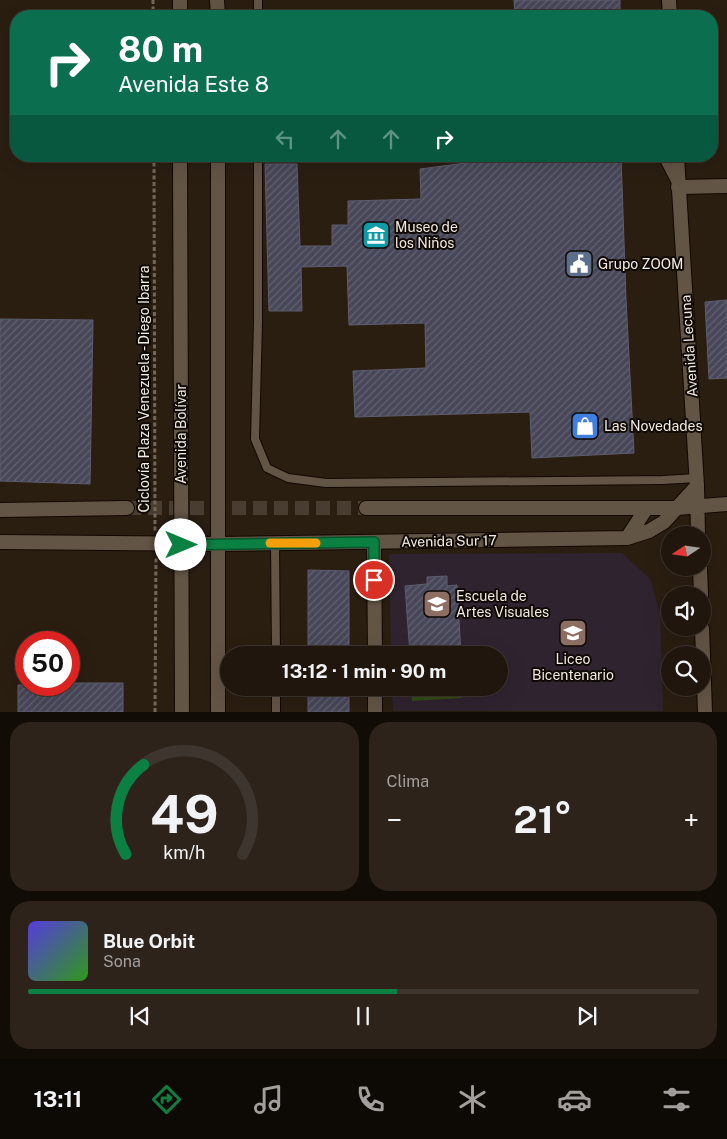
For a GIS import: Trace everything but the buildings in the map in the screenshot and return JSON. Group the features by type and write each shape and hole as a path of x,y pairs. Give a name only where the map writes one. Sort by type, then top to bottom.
{"main road":[{"name":"Avenida Bolívar","path":"180,162 182,712"},
{"path":"218,162 218,712"},
{"name":"Avenida Lecuna","path":"677,162 697,482 698,526"},
{"path":"678,187 727,186"},
{"name":"Avenida Sur 17","path":"0,542 181,545 627,538 650,531 664,522 697,482"},
{"path":"366,508 646,509 727,504"},
{"path":"0,510 128,508"},
{"path":"627,538 646,509"},
{"path":"374,542 375,646"},
{"path":"702,636 705,712"},
{"path":"375,696 375,712"}],"lane":[{"path":"258,162 258,321 255,439 267,468 288,478 326,483 663,480 697,482"},
{"path":"665,162 678,187"},
{"path":"275,543 276,646"},
{"path":"276,696 276,712"}],"path":[{"name":"Ciclovía Plaza Venezuela - Diego Ibarra","path":"154,162 155,712"}],"shaded area":[{"name":"Liceo Bicentenario","path":"622,553 650,579 660,612 661,696 663,696 663,711 393,711 392,696 508,696 508,646 391,646 389,554"}],"green space":[{"path":"412,696 462,696 462,698 412,701"}],"tunnel":[{"path":"127,508 366,508"}],"slow traffic":[{"path":"270,543 316,543"}],"place":[{"name":"Museo de los Niños","path":"376,235"},
{"name":"Grupo ZOOM","path":"579,264"},
{"name":"Las Novedades","path":"585,426"},
{"name":"Escuela de Artes Visuales","path":"437,604"},
{"name":"Liceo Bicentenario","path":"573,633"}],"route":[{"path":"181,545 374,542 374,580"}]}
